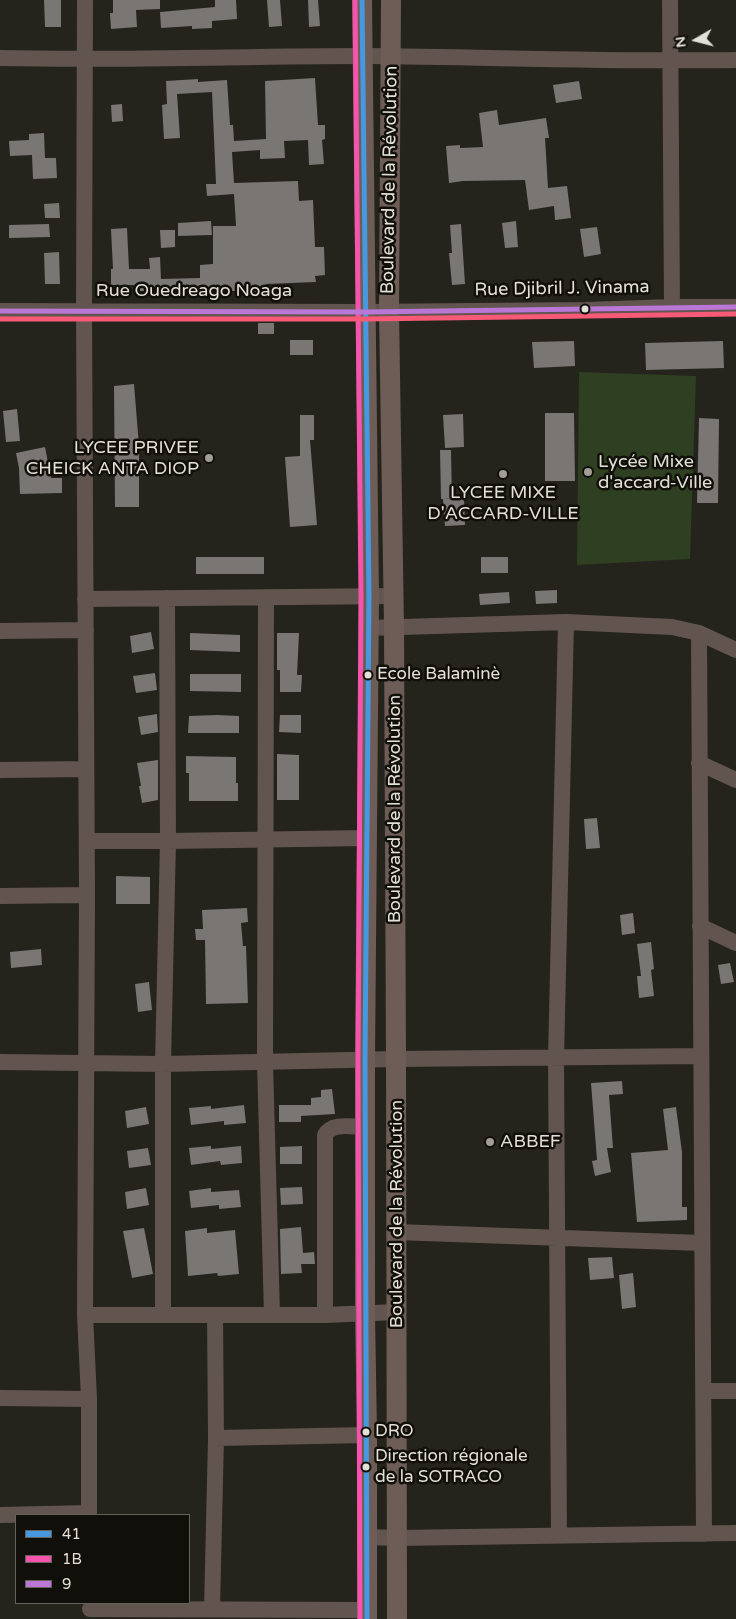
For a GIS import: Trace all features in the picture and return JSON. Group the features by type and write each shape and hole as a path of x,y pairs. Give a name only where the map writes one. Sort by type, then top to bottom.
{"main road":[{"name":"Boulevard de la Révolution","path":"362,0 369,596 365,1060 367,1615"},
{"name":"Boulevard de la Révolution","path":"391,0 388,311 394,627 397,1312 396,1619"}],"street":[{"path":"85,0 84,310 87,841 85,1315 89,1399 89,1514"},
{"path":"670,0 672,307"},
{"path":"0,58 85,60 364,56 671,61 736,60"},
{"name":"Rue Djibril J. Vinama","path":"388,311 585,310 672,307 736,308"},
{"name":"Rue Ouedreago Noaga","path":"0,311 388,311"},
{"path":"85,599 393,596"},
{"path":"162,1315 163,1064 168,841 167,598"},
{"path":"266,598 265,1063 272,1315"},
{"path":"369,628 566,622 672,627 699,633 736,650"},
{"path":"559,1535 556,1058 566,622"},
{"path":"0,631 86,630"},
{"path":"699,633 704,1534"},
{"path":"700,763 736,780"},
{"path":"0,770 86,769"},
{"path":"87,841 367,838"},
{"path":"0,896 87,894"},
{"path":"700,926 736,943"},
{"path":"0,1062 163,1064 396,1059 701,1056"},
{"path":"325,1315 325,1135 333,1127 365,1127"},
{"path":"396,1232 702,1243"},
{"path":"85,1315 325,1315 397,1312"},
{"path":"212,1609 216,1438 215,1315"},
{"path":"703,1391 736,1391"},
{"path":"0,1398 89,1399"},
{"path":"216,1438 367,1435"},
{"path":"0,1515 15,1515"},
{"path":"368,1537 736,1534"},
{"path":"90,1610 212,1609 367,1615"}],"green space":[{"path":"579,372 696,376 690,559 577,565"}],"building":[{"path":"44,0 61,0 61,27 45,27"},
{"path":"113,0 160,0 160,9 136,10 137,27 111,29 110,13 113,13"},
{"path":"215,0 236,0 237,19 212,21 212,28 192,29 192,26 161,28 160,12 215,7"},
{"path":"267,0 280,0 282,26 269,27"},
{"path":"308,0 318,0 320,26 309,27"},
{"path":"315,78 318,125 325,125 325,139 322,140 324,164 309,165 308,140 284,141 285,158 260,159 260,150 232,152 234,183 298,181 299,201 313,200 315,247 324,247 325,275 315,276 316,282 266,284 267,292 251,293 251,291 225,291 224,288 140,291 140,285 111,285 111,269 113,269 111,229 127,228 129,269 150,269 149,258 160,257 161,279 200,278 200,265 213,264 213,226 236,226 234,194 207,196 206,184 216,184 212,92 177,94 180,138 164,139 162,105 167,104 166,81 198,79 198,82 227,80 230,125 233,125 234,141 266,139 265,81"},
{"path":"579,81 582,99 556,103 553,85"},
{"path":"122,104 123,121 112,122 111,105"},
{"path":"497,110 499,125 546,118 549,138 545,138 548,188 567,186 571,218 555,220 554,206 529,210 525,180 449,183 446,146 460,145 460,148 483,147 479,113"},
{"path":"44,133 45,158 56,158 57,178 33,179 32,155 10,156 9,141 29,140 29,134"},
{"path":"59,203 60,218 45,218 44,204"},
{"path":"211,221 212,235 178,236 178,223"},
{"path":"516,221 518,247 505,248 502,223"},
{"path":"49,224 50,237 9,238 9,225"},
{"path":"461,224 465,284 452,285 449,253 452,253 450,225"},
{"path":"597,227 601,254 584,257 580,229"},
{"path":"160,230 175,230 175,247 161,248"},
{"path":"59,252 60,284 45,284 44,253"},
{"path":"258,323 274,323 274,334 258,334"},
{"path":"290,340 313,340 313,355 290,355"},
{"path":"574,341 575,366 534,368 532,342"},
{"path":"723,341 724,368 646,370 645,343"},
{"path":"134,384 139,446 139,507 115,507 114,386"},
{"path":"17,409 20,441 6,442 3,411"},
{"name":"Lycée Mixe d'accard-Ville","path":"545,413 574,413 575,481 545,481"},
{"path":"463,414 464,447 445,448 443,415"},
{"path":"300,415 314,415 314,440 310,440 317,525 290,527 285,457 300,456"},
{"name":"Lycée Mixe d'accard-Ville","path":"699,418 719,419 718,503 697,503"},
{"path":"45,447 51,478 62,478 62,493 20,494 19,468 16,453"},
{"path":"440,450 451,450 452,499 441,499"},
{"path":"464,498 465,525 445,526 443,499"},
{"path":"196,557 264,557 264,574 196,574"},
{"path":"481,557 508,557 508,573 481,573"},
{"path":"557,590 557,603 536,604 535,591"},
{"path":"509,592 510,603 480,605 479,594"},
{"path":"151,632 154,649 132,653 130,636"},
{"path":"190,633 240,635 240,652 190,650"},
{"path":"277,633 299,633 297,675 302,675 301,692 280,692 280,670 277,670"},
{"path":"155,673 157,690 136,693 133,676"},
{"path":"190,674 241,674 241,692 190,691"},
{"path":"157,714 158,732 141,735 138,717"},
{"path":"280,715 301,715 301,733 279,732"},
{"path":"189,716 239,716 239,733 188,733"},
{"path":"277,754 299,755 299,800 277,800"},
{"path":"186,756 236,757 238,801 189,801 189,773 186,773"},
{"path":"158,760 158,800 142,803 137,763"},
{"path":"597,818 600,848 586,849 584,819"},
{"path":"116,876 150,877 150,904 116,904"},
{"path":"247,908 248,922 241,923 243,946 246,946 248,1003 206,1004 205,940 196,940 195,929 203,929 202,910"},
{"path":"633,913 635,933 622,935 620,915"},
{"path":"651,942 654,969 651,970 654,996 639,998 637,976 641,976 637,944"},
{"path":"41,949 42,965 11,968 10,952"},
{"path":"730,963 734,982 721,984 718,965"},
{"path":"149,982 152,1010 138,1012 135,984"},
{"path":"622,1081 623,1094 609,1095 613,1148 607,1148 611,1172 595,1176 592,1161 597,1160 591,1083"},
{"path":"332,1089 335,1114 301,1116 301,1122 279,1122 279,1105 311,1105 311,1098 321,1097 321,1090"},
{"path":"244,1105 246,1123 224,1125 224,1121 191,1125 189,1108 211,1106 211,1109"},
{"path":"146,1107 149,1124 127,1128 125,1111"},
{"path":"676,1107 682,1152 682,1207 687,1207 687,1220 637,1222 631,1153 668,1150 663,1109"},
{"path":"211,1146 211,1149 241,1146 242,1163 221,1165 220,1161 191,1165 189,1148"},
{"path":"302,1146 302,1164 280,1164 280,1147"},
{"path":"148,1148 151,1165 129,1168 127,1151"},
{"path":"302,1187 303,1204 281,1205 280,1188"},
{"path":"146,1188 149,1205 127,1209 125,1192"},
{"path":"211,1188 211,1192 239,1190 241,1207 219,1209 219,1205 191,1208 189,1191"},
{"path":"301,1227 303,1253 314,1252 315,1264 301,1264 302,1273 281,1274 280,1229"},
{"path":"144,1228 153,1274 132,1278 123,1231"},
{"path":"207,1228 207,1233 235,1230 239,1274 218,1276 217,1273 188,1276 185,1231"},
{"path":"612,1257 614,1278 590,1280 588,1258"},
{"path":"633,1273 636,1307 622,1309 619,1275"}],"transit line":[{"name":"1B","path":"355,0 361,596 358,1060 360,1619"},
{"name":"41","path":"362,0 369,596 365,1060 367,1619"},
{"name":"9","path":"0,311 365,312 736,307"},
{"path":"0,319 365,319 736,314"}],"place":[{"name":"LYCEE PRIVEE CHEICK ANTA DIOP","path":"209,458"},
{"name":"Lycée Mixe d'accard-Ville","path":"588,472"},
{"name":"LYCEE MIXE D'ACCARD-VILLE","path":"503,474"},
{"name":"Ecole Balaminè","path":"368,675"},
{"name":"ABBEF","path":"490,1142"},
{"name":"DRO","path":"366,1432"},
{"name":"Direction régionale de la SOTRACO","path":"366,1467"}]}
